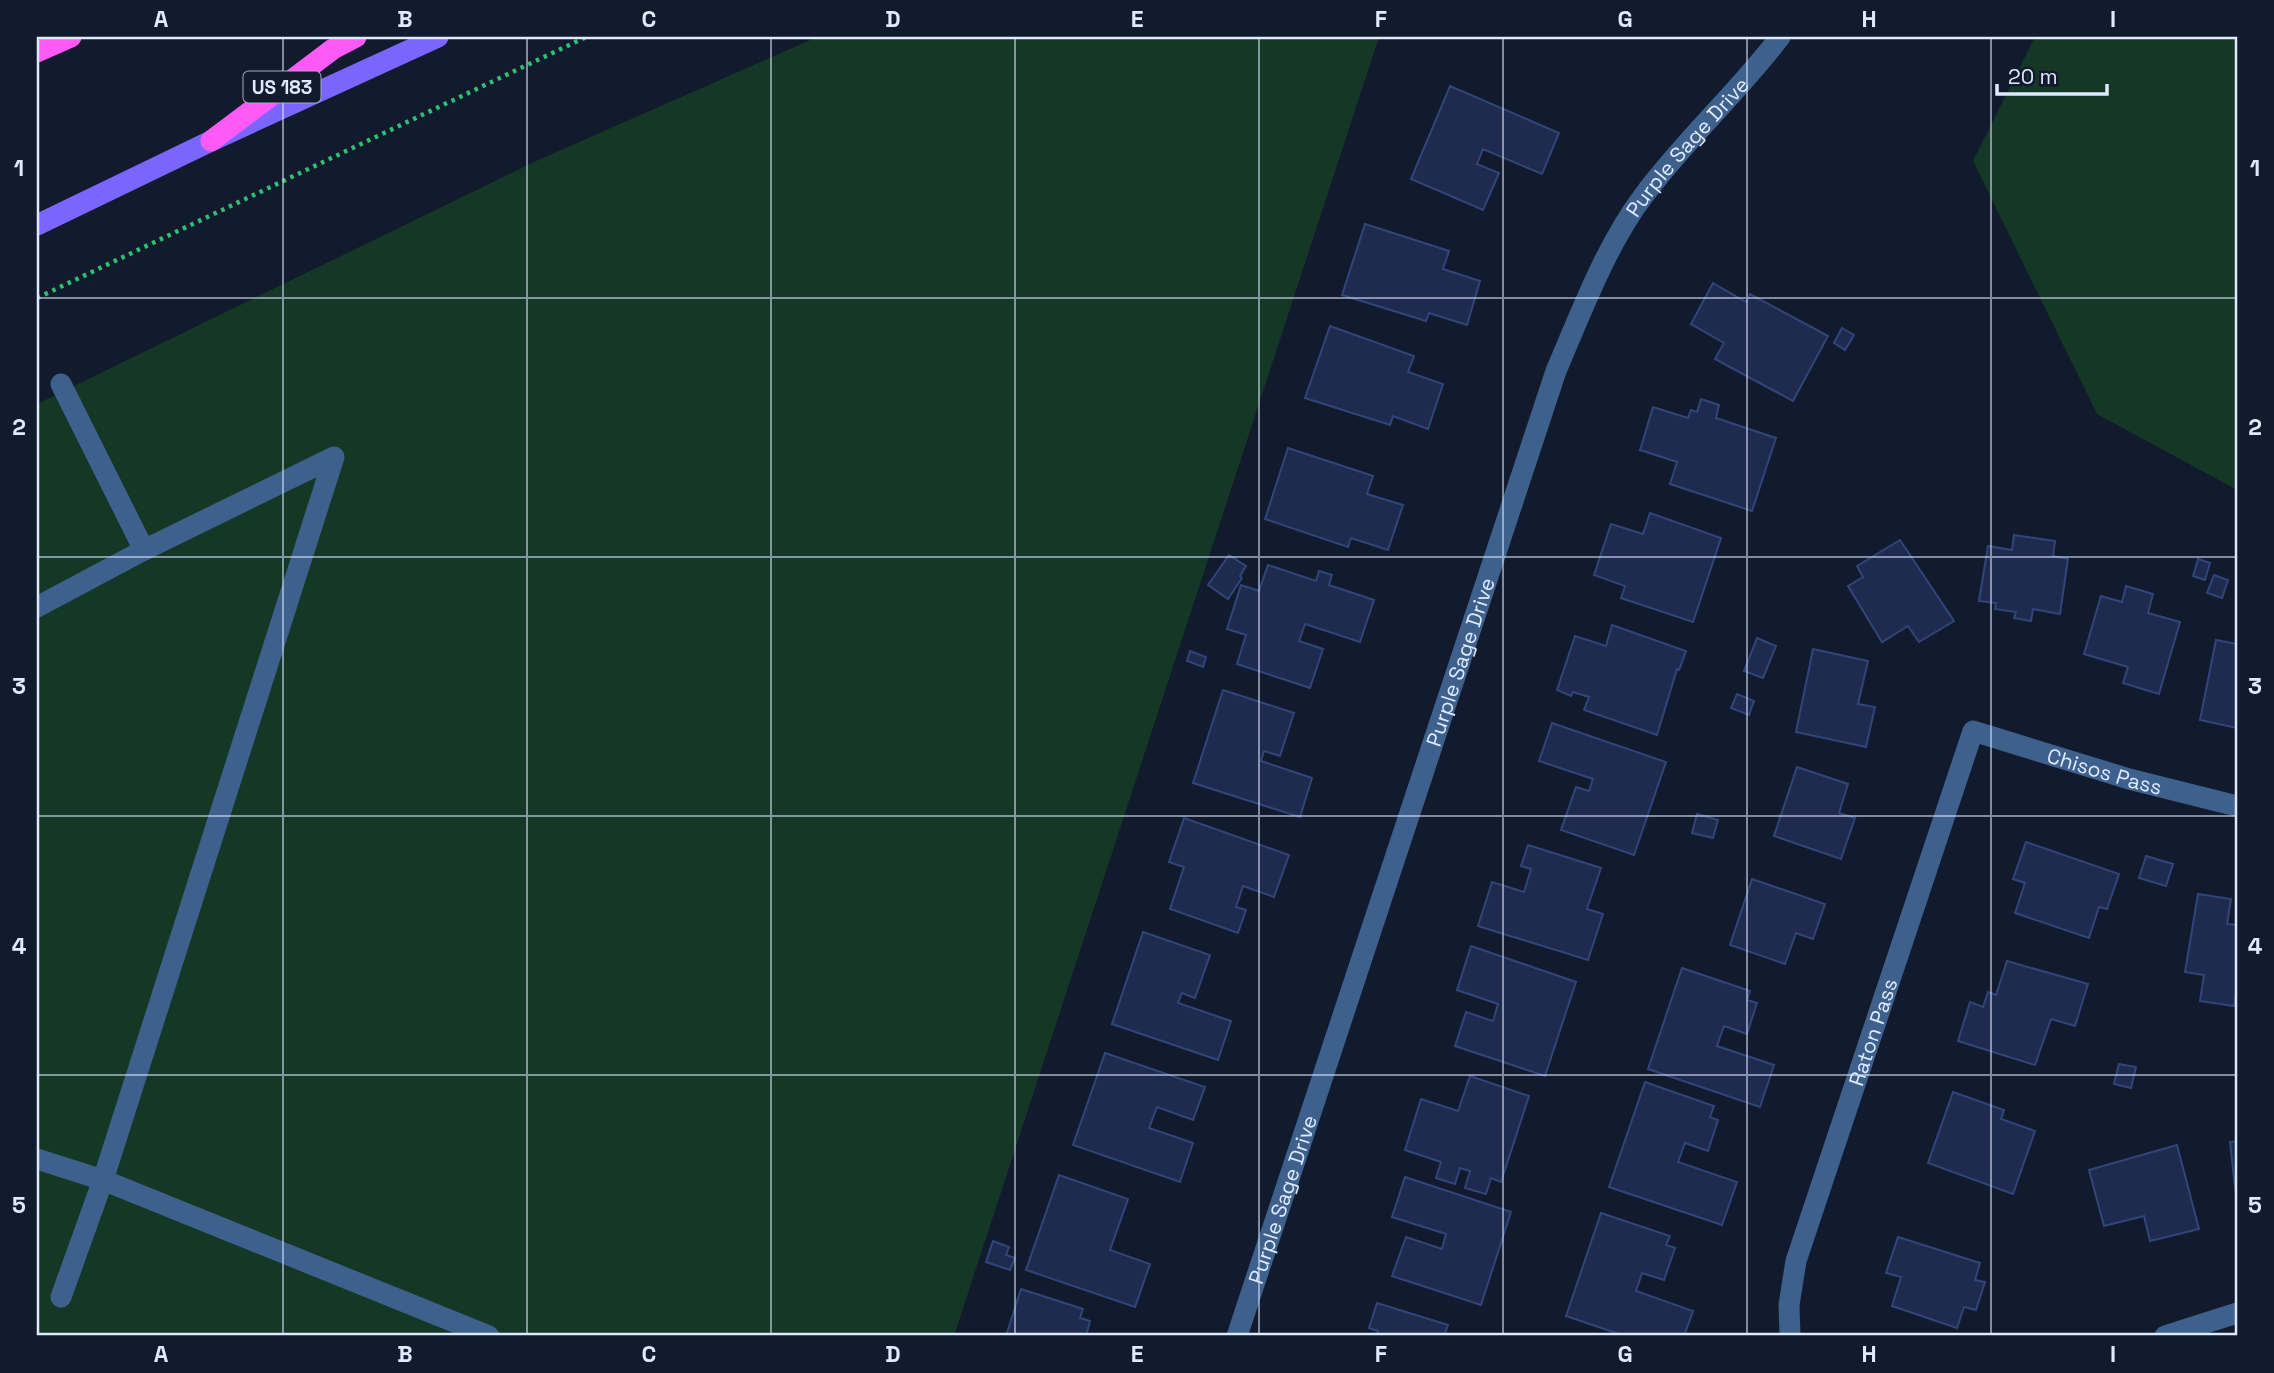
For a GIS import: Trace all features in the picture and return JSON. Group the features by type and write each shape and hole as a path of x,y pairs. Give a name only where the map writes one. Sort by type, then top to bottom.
{"highway":[{"path":"37,52 71,37"},
{"name":"US 183","path":"211,141 333,49 356,37"}],"main road":[{"path":"211,141 438,37"},
{"name":"US 183","path":"37,225 211,141"}],"street":[{"name":"Purple Sage Drive","path":"1237,1336 1556,371 1603,263 1643,196 1754,71 1780,37"},
{"path":"61,384 144,550"},
{"path":"37,607 144,550 334,457 103,1180 61,1297"},
{"name":"Chisos Pass","path":"1973,731 2129,779 2237,806"},
{"name":"Raton Pass","path":"1790,1336 1789,1305 1796,1261 1973,731"},
{"path":"37,1159 103,1180 489,1336"},
{"path":"2165,1336 2237,1313"}],"path":[{"path":"37,298 586,37"}],"green space":[{"path":"817,37 1379,37 954,1336 37,1336 37,404 536,161"},
{"path":"2035,37 2237,37 2237,490 2097,414 1973,161"}],"building":[{"path":"1450,86 1559,133 1542,174 1483,149 1477,164 1499,173 1483,210 1411,179"},
{"path":"1365,224 1449,251 1443,269 1480,281 1467,325 1429,313 1426,321 1342,295"},
{"path":"1713,283 1746,302 1750,294 1828,336 1793,401 1715,359 1724,343 1691,324"},
{"path":"1330,326 1414,356 1408,372 1443,384 1428,429 1393,416 1390,425 1305,398"},
{"path":"1842,328 1854,335 1845,350 1834,343"},
{"path":"1701,399 1719,405 1716,418 1776,438 1752,511 1670,484 1677,462 1640,450 1653,407 1688,418 1691,410 1697,412"},
{"path":"1288,448 1373,476 1367,494 1403,505 1388,550 1351,538 1348,547 1265,519"},
{"path":"1650,513 1721,538 1693,622 1621,598 1625,586 1594,575 1611,524 1643,534"},
{"path":"2014,535 2055,541 2053,556 2068,559 2060,614 2033,609 2031,621 2014,618 2016,612 1995,609 1996,603 1979,601 1988,546 2012,550"},
{"path":"1900,540 1954,621 1919,642 1908,626 1882,642 1848,586 1863,577 1857,566"},
{"path":"1229,555 1246,566 1240,576 1242,578 1228,599 1208,585"},
{"path":"2198,559 2210,563 2205,580 2193,576"},
{"path":"1268,565 1316,581 1319,571 1332,575 1329,585 1374,600 1360,642 1305,624 1299,641 1323,649 1310,688 1237,664 1246,635 1227,629 1241,585 1259,591"},
{"path":"2214,575 2228,580 2222,598 2207,593"},
{"path":"2126,586 2153,594 2148,613 2180,622 2159,694 2123,683 2128,667 2084,654 2101,596 2122,602"},
{"path":"1612,625 1686,651 1679,670 1677,669 1657,735 1584,710 1589,697 1573,692 1571,696 1557,690 1575,636 1606,646"},
{"path":"1757,638 1776,646 1763,678 1744,671"},
{"path":"2216,640 2237,644 2237,728 2200,720"},
{"path":"1813,649 1868,661 1858,704 1875,707 1866,747 1796,732"},
{"path":"1190,651 1206,657 1203,667 1187,661"},
{"path":"1223,690 1294,713 1280,756 1264,751 1261,761 1312,778 1300,817 1193,783"},
{"path":"1737,694 1754,701 1749,715 1731,708"},
{"path":"1552,723 1666,762 1634,855 1561,830 1576,787 1589,791 1593,779 1539,761"},
{"path":"1797,767 1848,784 1839,813 1855,818 1841,859 1774,836"},
{"path":"1697,814 1718,820 1713,838 1692,833"},
{"path":"1184,818 1289,855 1274,897 1243,886 1236,907 1246,910 1238,933 1170,909 1184,867 1169,862"},
{"path":"2026,842 2119,874 2107,909 2099,907 2089,938 2015,913 2025,883 2013,879"},
{"path":"1528,845 1601,868 1587,909 1603,914 1588,960 1478,926 1492,882 1524,892 1531,869 1521,866"},
{"path":"2146,856 2173,864 2166,886 2139,878"},
{"path":"1752,879 1825,904 1813,939 1796,933 1785,964 1730,945"},
{"path":"2198,894 2231,899 2227,924 2237,925 2237,987 2234,1006 2200,1001 2204,975 2185,972"},
{"path":"1143,932 1210,955 1195,998 1182,993 1178,1003 1231,1021 1218,1060 1112,1024"},
{"path":"1471,946 1576,982 1545,1076 1455,1046 1466,1012 1493,1021 1498,1004 1457,990"},
{"path":"2007,961 2088,984 2075,1026 2051,1019 2035,1065 1958,1041 1970,1002 1983,1007 1988,992 1996,995"},
{"path":"1682,968 1750,991 1747,1000 1757,1003 1747,1034 1724,1026 1717,1046 1774,1065 1760,1107 1648,1069"},
{"path":"1105,1053 1205,1087 1193,1120 1157,1107 1149,1128 1193,1143 1180,1182 1073,1145"},
{"path":"2119,1064 2136,1067 2131,1088 2114,1084"},
{"path":"1470,1076 1529,1096 1501,1182 1491,1178 1486,1194 1465,1188 1470,1171 1460,1168 1455,1184 1436,1178 1441,1162 1405,1150 1421,1099 1458,1111"},
{"path":"1645,1082 1714,1106 1710,1117 1718,1120 1708,1151 1685,1143 1678,1162 1737,1182 1722,1225 1609,1187"},
{"path":"1953,1092 2004,1110 2001,1119 2035,1131 2013,1194 1928,1163"},
{"path":"2237,1141 2237,1205 2230,1142"},
{"path":"2177,1145 2199,1229 2150,1241 2144,1216 2104,1226 2089,1170"},
{"path":"1059,1175 1128,1199 1110,1250 1150,1264 1135,1307 1026,1270"},
{"path":"1405,1177 1511,1212 1481,1305 1392,1276 1406,1237 1442,1249 1446,1234 1392,1217"},
{"path":"1601,1213 1670,1236 1666,1245 1675,1248 1664,1280 1642,1273 1636,1291 1693,1311 1684,1336 1625,1336 1566,1316"},
{"path":"1898,1237 1980,1263 1975,1280 1985,1282 1976,1310 1964,1307 1957,1328 1892,1306 1901,1277 1886,1273"},
{"path":"993,1241 1009,1247 1006,1255 1015,1258 1010,1270 986,1262"},
{"path":"1021,1289 1083,1309 1080,1318 1090,1321 1086,1336 1006,1336"},
{"path":"1377,1303 1448,1325 1444,1336 1377,1336 1378,1331 1369,1328"}]}
